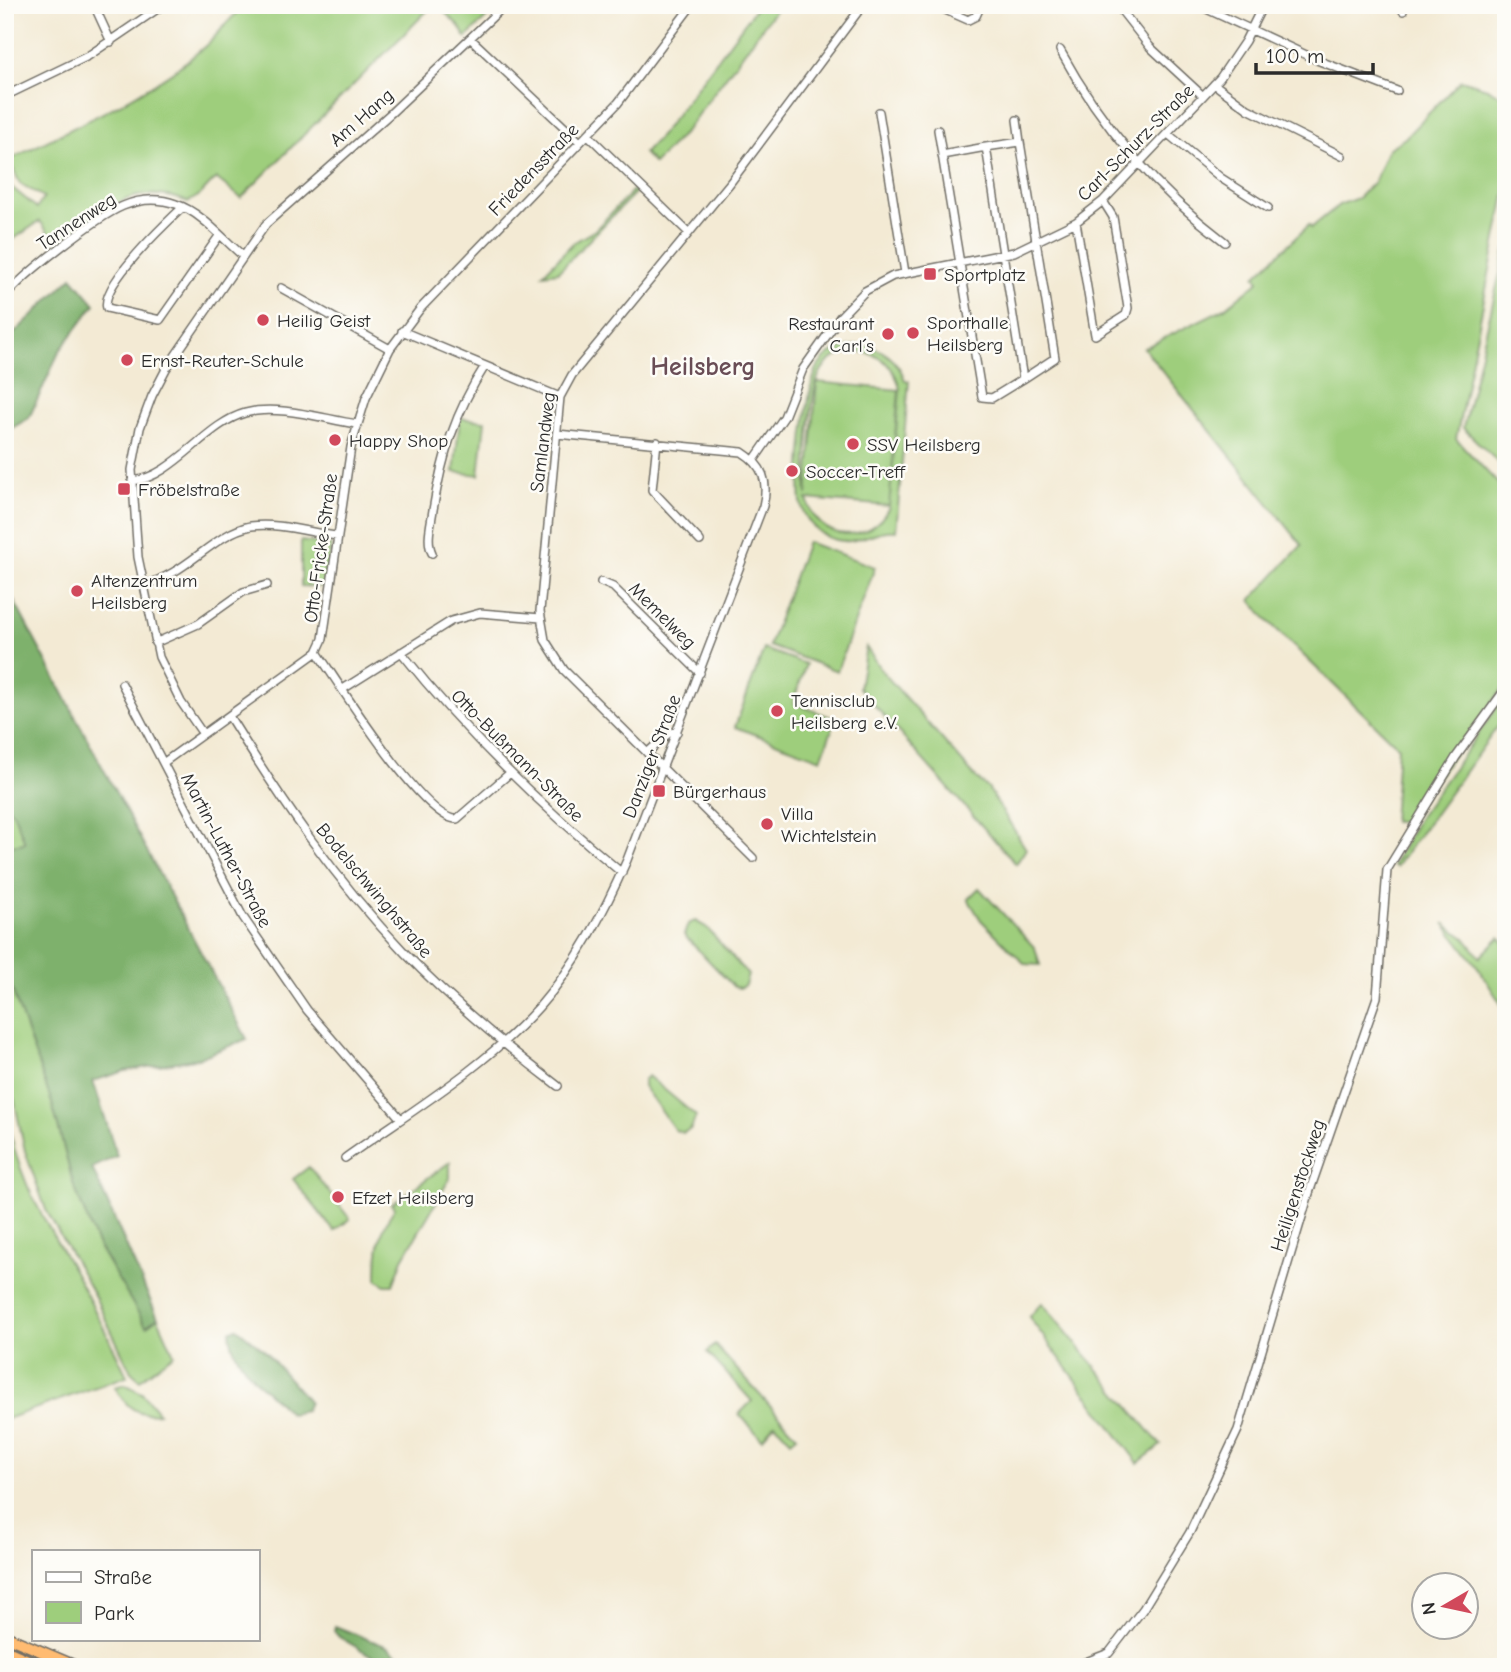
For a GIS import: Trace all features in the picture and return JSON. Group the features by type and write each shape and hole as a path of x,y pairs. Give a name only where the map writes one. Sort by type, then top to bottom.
{"highway":[{"path":"5,1636 78,1667"},
{"path":"5,1650 44,1667"}],"street":[{"path":"94,5 111,42"},
{"path":"5,96 54,75 111,42 163,5"},
{"name":"Am Hang","path":"203,734 173,687 155,642 135,537 132,481 140,428 156,388 243,256 280,210 471,39 505,5"},
{"name":"Friedensstraße","path":"390,349 402,331 626,94 692,5"},
{"name":"Samlandweg","path":"753,858 558,663 545,640 541,618 560,397 572,374 730,183 863,5"},
{"path":"934,5 968,20 976,16 981,5"},
{"path":"1117,5 1150,47 1203,96"},
{"path":"1198,5 1317,60 1397,91"},
{"name":"Carl-Schurz-Straße","path":"754,460 788,409 797,378 832,328 865,291 884,279 905,273 1002,255 1037,243 1076,222 1103,201 1214,84 1252,28 1263,5"},
{"path":"471,39 580,142"},
{"path":"1060,50 1102,117 1140,163 1180,205 1225,242"},
{"path":"1214,84 1248,109 1342,156"},
{"path":"879,112 905,273"},
{"path":"938,130 982,397 992,398 1055,358 1017,120"},
{"path":"1168,134 1221,178 1268,208"},
{"path":"588,135 689,233"},
{"path":"942,155 1020,142"},
{"path":"986,148 1023,379"},
{"name":"Tannenweg","path":"5,297 29,271 123,206 150,200 183,207 243,256"},
{"path":"1076,222 1095,335 1126,315 1128,308 1113,217 1103,201"},
{"path":"183,207 138,252 107,296 107,308 156,322 160,320 219,236"},
{"path":"281,288 390,349"},
{"path":"402,331 560,397"},
{"name":"Otto-Fricke-Straße","path":"163,763 317,652 323,639 337,537 357,424 369,390 390,349"},
{"path":"432,553 428,547 449,436 463,401 485,366"},
{"path":"132,481 149,478 226,422 248,412 275,412 357,424"},
{"path":"557,434 731,449 754,460"},
{"path":"657,442 652,490 700,541"},
{"name":"Danziger Straße","path":"345,1158 503,1043 539,1007 565,973 622,873 763,506 766,485 754,460"},
{"path":"143,584 169,577 232,534 250,527 337,537"},
{"name":"Memelweg","path":"601,582 613,587 699,673"},
{"path":"155,642 198,624 243,592 267,585"},
{"path":"343,689 440,626 474,614 541,618"},
{"path":"317,652 402,772 446,819 461,816 510,773"},
{"name":"Otto-Bußmann-Straße","path":"401,652 451,711 510,773 622,873"},
{"name":"Martin-Luther-Straße","path":"122,684 214,866 259,942 316,1021 400,1118"},
{"name":"Heiligenstockweg","path":"1073,1667 1103,1658 1116,1647 1130,1628 1166,1576 1234,1440 1310,1189 1377,998 1387,870 1442,779 1506,688"},
{"name":"Bodelschwinghstraße","path":"229,716 290,813 348,888 404,952 503,1043 558,1086"},
{"path":"647,753 668,733 677,732"}],"green space":[{"path":"246,5 433,5 241,198 216,178 200,195 188,202 167,196 149,195 117,203 58,247 40,221 5,245 5,194 10,186 37,208 44,197 20,184 9,160 159,81 204,47"},
{"path":"437,5 499,5 466,38 459,26"},
{"path":"758,5 779,5 684,133 654,164 644,153 661,135"},
{"path":"1461,80 1487,88 1506,99 1506,190 1456,439 1506,492 1506,684 1405,822 1393,822 1398,747 1267,620 1251,600 1302,545 1144,348 1225,308 1259,281 1255,276 1309,225 1311,228 1339,205 1358,198 1374,182 1388,149 1405,138"},
{"path":"634,189 637,191 558,272 543,274 573,243 595,230"},
{"path":"1506,248 1506,470 1463,428"},
{"path":"72,277 95,304 59,352 29,418 5,432 5,342"},
{"name":"SSV Heilsberg","path":"861,345 889,356 905,380 909,381 896,531 839,541 816,530 802,507 800,479 807,412 810,391 823,360 843,348","holes":["865,352 885,362 898,381 900,389 889,506 899,390 817,382 807,495 813,397 816,383 826,364 845,353","807,499 889,507 881,519 870,528 845,534 822,524 813,514"]},
{"path":"460,418 485,421 479,475 454,472"},
{"path":"301,541 331,545 325,587 301,586"},
{"path":"807,542 875,567 837,671 769,646"},
{"path":"5,584 247,1039 199,1058 125,1071 93,1081 117,1156 92,1168 158,1318 146,1326 96,1242 73,1183 52,1103 5,969 5,846 25,843 14,814 5,804"},
{"path":"866,647 881,670 977,779 988,788 1026,849 1016,864 859,688"},
{"name":"Tennisclub Heilsberg e.V.","path":"764,649 806,664 793,703 836,719 821,759 735,727"},
{"path":"1506,695 1506,715 1396,867 1393,865 1419,817"},
{"path":"5,804 14,814 26,843 5,846"},
{"path":"979,888 1035,948 1040,965 1025,964 981,920 968,899"},
{"path":"695,921 706,927 748,975 745,985 734,987 684,935 688,924"},
{"path":"1444,923 1465,938 1480,957 1500,937 1506,946 1506,1012 1477,966"},
{"path":"5,969 52,1103 73,1183 96,1242 147,1326 158,1318 174,1354 140,1380 131,1372 95,1297 46,1210 25,1151 5,1056"},
{"path":"648,1076 696,1116 691,1129 683,1133 675,1130 643,1086 643,1080"},
{"path":"5,1108 17,1157 32,1196 127,1376 6,1419 5,1423"},
{"path":"450,1162 450,1178 403,1259 393,1285 385,1285 377,1279 377,1259 382,1234 395,1208 392,1204"},
{"path":"309,1167 350,1219 334,1231 293,1179"},
{"path":"1042,1303 1161,1445 1138,1463 1029,1317"},
{"path":"237,1328 265,1351 309,1402 305,1411 290,1414 252,1377 236,1355 232,1343 230,1331"},
{"path":"715,1345 797,1436 791,1441 775,1424 762,1439 739,1414 752,1401 707,1352"},
{"path":"125,1384 142,1393 159,1413 144,1413 132,1409 115,1387"},
{"path":"335,1626 388,1647 413,1667 391,1667 339,1637 334,1631"}],"place":[{"name":"Sportplatz","path":"930,274"},
{"name":"Heilig Geist","path":"263,320"},
{"name":"Sporthalle Heilsberg","path":"913,333"},
{"name":"Restaurant Carl´s","path":"888,334"},
{"name":"Ernst-Reuter-Schule","path":"127,360"},
{"name":"Happy Shop","path":"335,440"},
{"name":"SSV Heilsberg","path":"853,444"},
{"name":"Soccer-Treff","path":"792,471"},
{"name":"Fröbelstraße","path":"124,489"},
{"name":"Altenzentrum Heilsberg","path":"77,591"},
{"name":"Tennisclub Heilsberg e.V.","path":"777,711"},
{"name":"Bürgerhaus","path":"659,791"},
{"name":"Villa Wichtelstein","path":"767,824"},
{"name":"Efzet Heilsberg","path":"338,1197"}],"district":[{"name":"Heilsberg","path":"703,366"}]}
